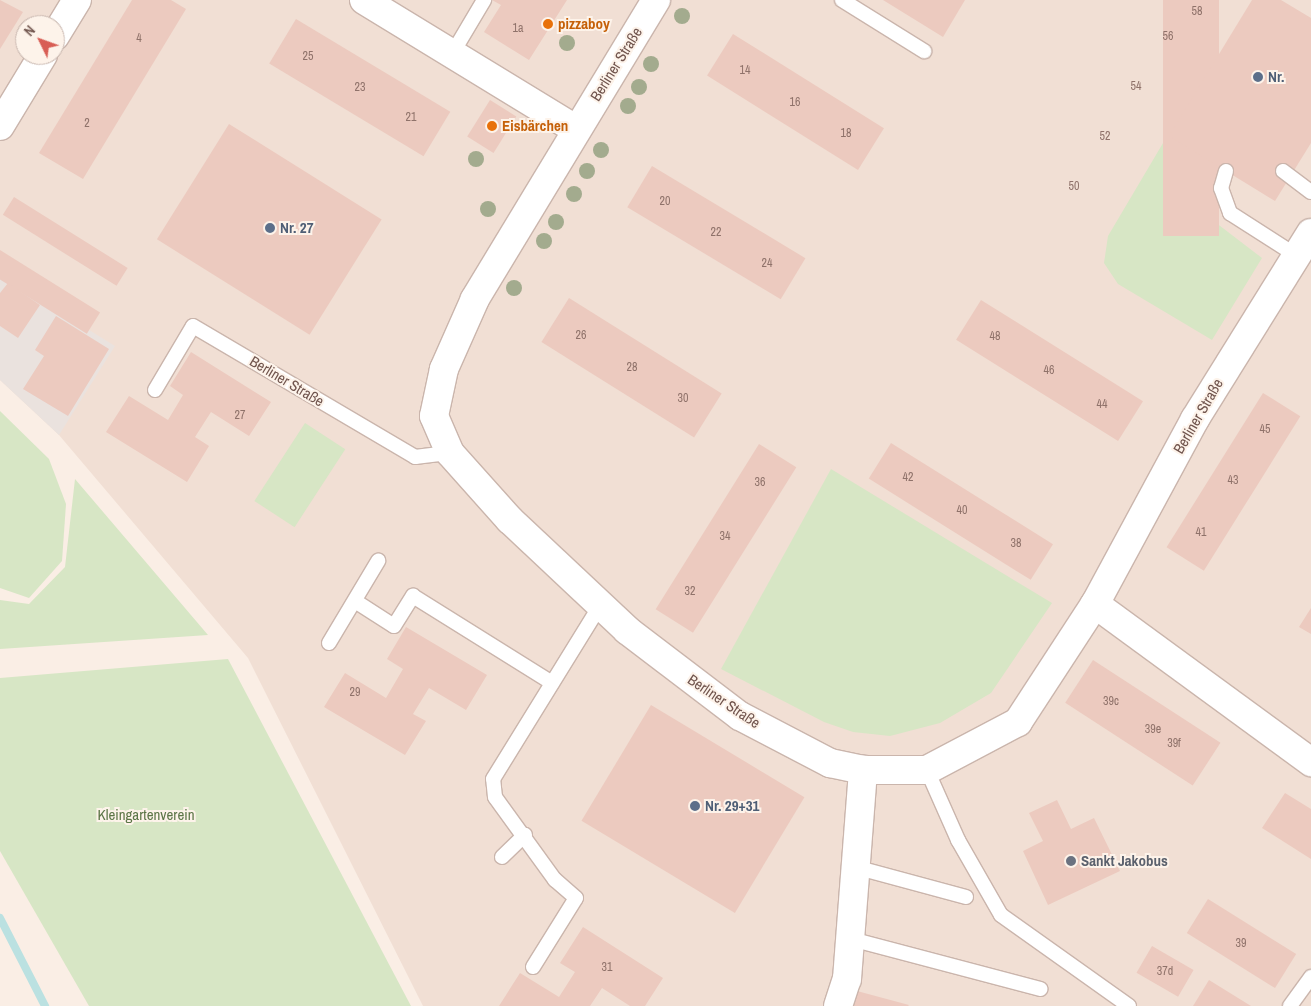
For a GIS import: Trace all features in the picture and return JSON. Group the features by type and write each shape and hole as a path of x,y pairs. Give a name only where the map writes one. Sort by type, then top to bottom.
{"street":[{"path":"65,20 77,0"},
{"path":"364,0 575,129"},
{"name":"Berliner Straße","path":"656,0 575,129 475,299 444,369 434,416 450,453 510,520 600,606 740,716 830,763 863,770 927,770 1018,722 1095,604 1195,419 1311,234"},
{"path":"0,126 37,65"},
{"path":"1095,604 1311,762"},
{"path":"838,1006 846,979 851,939 863,770"}],"lane":[{"path":"452,54 484,0"},
{"path":"842,0 924,51"},
{"path":"1226,171 1220,188 1230,213 1297,256"},
{"path":"1283,171 1311,192"},
{"name":"Berliner Straße","path":"155,390 193,326 415,456 450,453"},
{"path":"329,643 378,561"},
{"path":"355,601 394,626 413,596 552,683"},
{"path":"533,967 576,898 555,880 525,835 495,797 493,779 600,606"},
{"path":"927,770 958,840 1001,915 1129,1006"},
{"path":"502,857 525,835"},
{"path":"855,867 966,897"},
{"path":"851,939 1040,989"},
{"path":"1290,1006 1311,977"}],"shaded area":[{"path":"0,0 1311,0 1311,1006 423,1006 248,658 59,435 0,380"},
{"path":"0,275 115,346 59,435 0,380"}],"green space":[{"path":"1166,138 1212,167 1205,201 1211,219 1262,258 1212,340 1118,284 1104,263 1108,236"},
{"path":"0,411 49,459 66,504 62,561 29,598 0,588"},
{"path":"305,423 345,449 295,527 254,501"},
{"path":"831,469 1052,603 991,693 940,723 890,736 853,732 824,722 721,669"},
{"path":"75,479 208,635 0,649 0,600 29,604 65,567"},
{"name":"Kleingartenverein","path":"228,659 411,1006 89,1006 0,851 0,678"}],"building":[{"path":"0,0 23,12 21,15 15,15 15,25 0,49"},
{"path":"132,0 171,0 186,9 83,179 39,153"},
{"path":"492,0 567,0 529,60 484,32 501,5"},
{"path":"883,0 965,0 943,37"},
{"path":"1163,0 1219,0 1219,236 1163,236"},
{"name":"Nr.","path":"1252,0 1281,0 1311,18 1311,143 1275,201 1169,136"},
{"path":"296,19 450,112 424,156 269,64"},
{"path":"733,34 884,128 858,170 707,76"},
{"name":"Eisbärchen","path":"490,100 516,116 494,153 467,136"},
{"name":"Nr. 27","path":"229,124 382,219 310,335 157,239"},
{"path":"652,166 805,258 781,299 627,207"},
{"path":"14,197 128,268 117,286 3,215"},
{"path":"0,250 100,313 87,334 0,279"},
{"path":"8,283 40,305 18,338 0,326 0,293"},
{"path":"569,298 722,393 694,437 541,342"},
{"path":"981,300 1143,401 1118,441 956,340"},
{"path":"56,316 109,349 68,416 23,389 44,356 35,350"},
{"path":"191,352 271,402 249,436 211,412 195,437 209,446 187,482 106,432 129,396 168,420 183,395 170,386"},
{"path":"1263,393 1300,416 1204,571 1167,547"},
{"path":"891,443 1053,544 1031,580 869,479"},
{"path":"759,444 796,467 693,633 656,609"},
{"path":"1311,608 1311,634 1299,627"},
{"path":"406,627 487,675 466,710 429,688 413,714 426,721 405,755 324,707 345,673 386,698 403,669 387,659"},
{"path":"1093,660 1220,743 1193,786 1065,703"},
{"name":"Nr. 29+31","path":"651,705 804,797 735,913 581,821"},
{"path":"1285,793 1311,809 1311,859 1262,828"},
{"name":"Sankt Jakobus","path":"1057,800 1071,829 1094,818 1120,871 1048,905 1023,851 1043,841 1029,813"},
{"path":"1208,899 1296,954 1275,988 1187,933"},
{"path":"583,927 663,978 645,1006 630,1006 602,988 590,1006 499,1006 520,973 559,997 575,972 560,963"},
{"path":"1152,946 1194,970 1178,997 1136,973"},
{"path":"1209,980 1251,1006 1193,1006"},
{"path":"857,991 909,1005 853,1006"}],"waterway":[{"path":"0,918 45,1006"}],"place":[{"name":"pizzaboy","path":"548,24"},
{"name":"Nr.","path":"1258,77"},
{"name":"Eisbärchen","path":"492,126"},
{"name":"Nr. 27","path":"270,228"},
{"name":"Nr. 29+31","path":"695,806"},
{"name":"Sankt Jakobus","path":"1071,861"}]}
